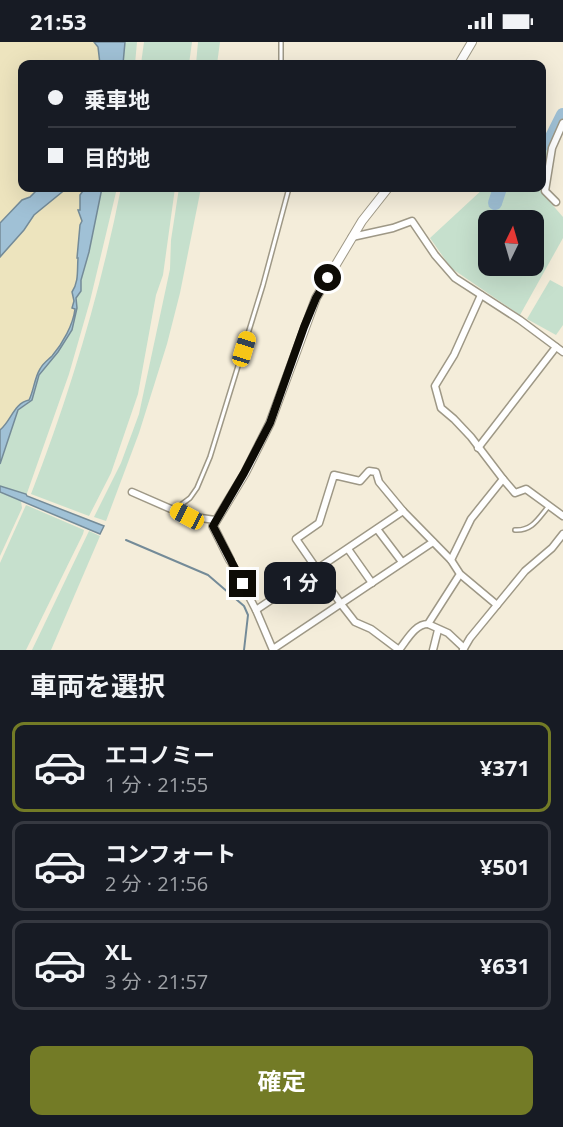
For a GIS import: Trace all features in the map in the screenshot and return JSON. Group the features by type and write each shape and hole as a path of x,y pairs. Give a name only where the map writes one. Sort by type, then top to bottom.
{"street":[{"path":"461,60 472,42"},
{"path":"546,185 552,148 563,123"},
{"path":"385,192 352,237 316,298 270,423 213,526 256,610 273,650 433,542"},
{"path":"546,192 556,202"},
{"path":"352,237 393,228 412,220 443,266 455,278 520,320 563,352"},
{"path":"481,295 454,355 435,386 441,408 471,437 515,493 526,489 563,516"},
{"path":"478,448 556,347"},
{"path":"497,605 460,574 451,560 403,511 379,482 376,472 369,471 360,481 334,475 319,523 296,539 340,604 355,621 372,629 399,650 422,624 428,624 448,633 463,649 525,571 552,548 563,534"},
{"path":"451,560 471,519 503,479"},
{"path":"132,492 187,516 215,520"},
{"path":"256,610 403,511"},
{"path":"377,529 402,562"},
{"path":"348,549 372,583"},
{"path":"428,624 460,574"},
{"path":"433,650 438,630"}],"lane":[{"path":"281,42 281,60"},
{"path":"174,510 190,498 197,488 210,457 263,285 288,192"},
{"path":"515,530 522,531 534,525 549,505"}],"green space":[{"path":"125,42 137,42 135,60 123,60"},
{"path":"144,42 192,42 190,60 142,60"},
{"path":"198,42 220,42 218,60 196,60"},
{"path":"546,150 551,151 546,174"},
{"path":"101,192 116,192 90,301 69,374 26,496 26,494 0,486 0,464 18,410 26,405 35,391 39,375 72,330 76,298 81,291 81,280"},
{"path":"120,192 174,192 163,275 156,295 138,394 111,473 89,516 31,494 59,419 104,266"},
{"path":"178,192 200,192 180,293 167,344 139,433 106,521 94,517 121,463 139,414 170,269 171,240"},
{"path":"480,192 542,192 563,217 563,238 544,272 544,210 478,210 478,276 542,276 520,315 451,268 430,238"},
{"path":"550,280 563,287 563,325 556,335 527,319"},
{"path":"0,492 21,501 22,508 0,556"},
{"path":"26,505 84,530 26,650 0,650 0,563"},
{"path":"89,531 100,536 51,650 32,650"}],"sand":[{"path":"0,42 94,42 98,47 100,60 18,60 18,192 35,192 22,200 0,223"},
{"path":"62,192 85,192 76,284 72,292 75,309 70,328 51,358 35,377 33,390 28,400 13,413 0,430 0,257 34,215"}],"water":[{"path":"94,42 125,42 123,60 100,60 98,47"},
{"path":"35,192 62,192 34,215 0,257 0,223 22,200"},
{"path":"82,192 101,192 81,280 81,291 76,298 77,308 72,330 39,375 32,400 18,410 0,464 0,430 16,408 29,400 40,369 60,345 72,321 75,309 72,308 74,301 72,292 77,280 77,258 82,221 78,210 80,210"},
{"path":"0,486 26,494 104,526 100,534 0,492"}],"waterway":[{"path":"546,142 551,139 563,115"},
{"path":"495,203 499,192"},
{"path":"126,540 208,575 244,606 248,615 244,650"}],"route":[{"path":"243,584 213,526 270,423 304,327 316,298 328,278"}]}
